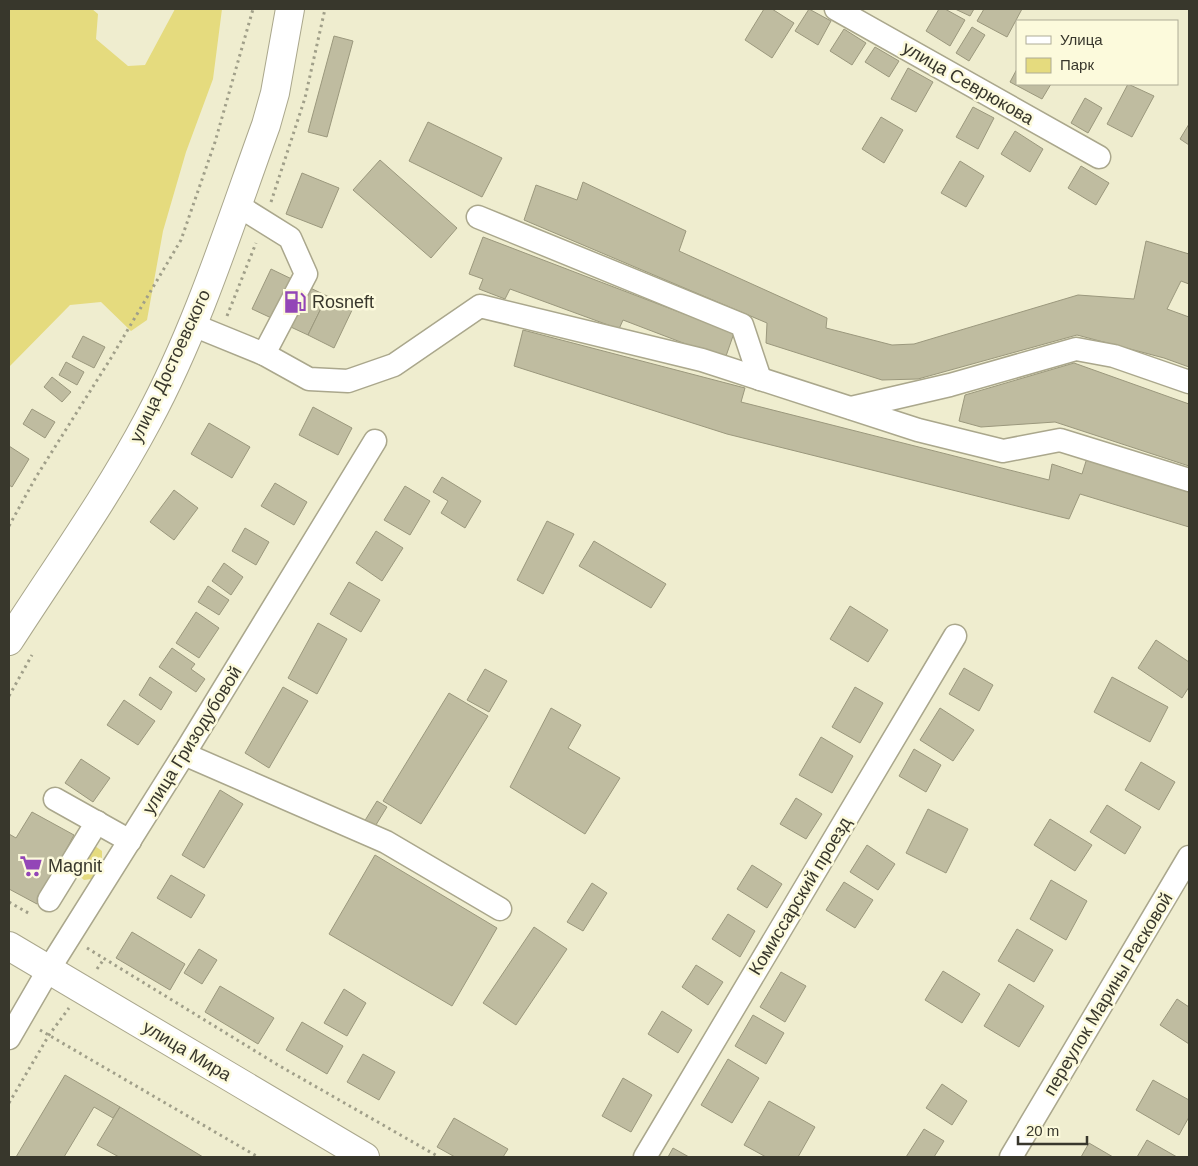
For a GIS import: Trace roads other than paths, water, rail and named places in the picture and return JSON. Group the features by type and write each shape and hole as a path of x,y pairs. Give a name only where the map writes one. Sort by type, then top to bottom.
{"main road":[{"name":"улица Достоевского","path":"9,641 103,498 144,427 193,325 266,124 275,93 290,9"},
{"name":"улица Мира","path":"9,946 365,1157"}],"street":[{"name":"улица Севрюкова","path":"836,9 1099,157"},
{"path":"237,205 290,238 306,274 264,354"},
{"path":"478,217 742,325 760,379"},
{"path":"193,325 264,354 309,379 348,381 394,365 480,306 702,360 918,430 1003,450 1060,440 1189,480"},
{"path":"850,408 950,385 1076,349 1114,356 1189,382"},
{"name":"улица Гризодубовой","path":"9,1038 49,969 184,754 376,441"},
{"name":"Комиссарский проезд","path":"645,1157 955,636"},
{"path":"184,754 386,842 500,909"},
{"path":"55,799 130,840"},
{"path":"50,900 97,822"},
{"name":"переулок Марины Расковой","path":"1011,1157 1189,857"},
{"path":"63,877 95,896"}],"place":[{"name":"Rosneft","path":"295,302"},
{"name":"Magnit","path":"31,866"}]}
